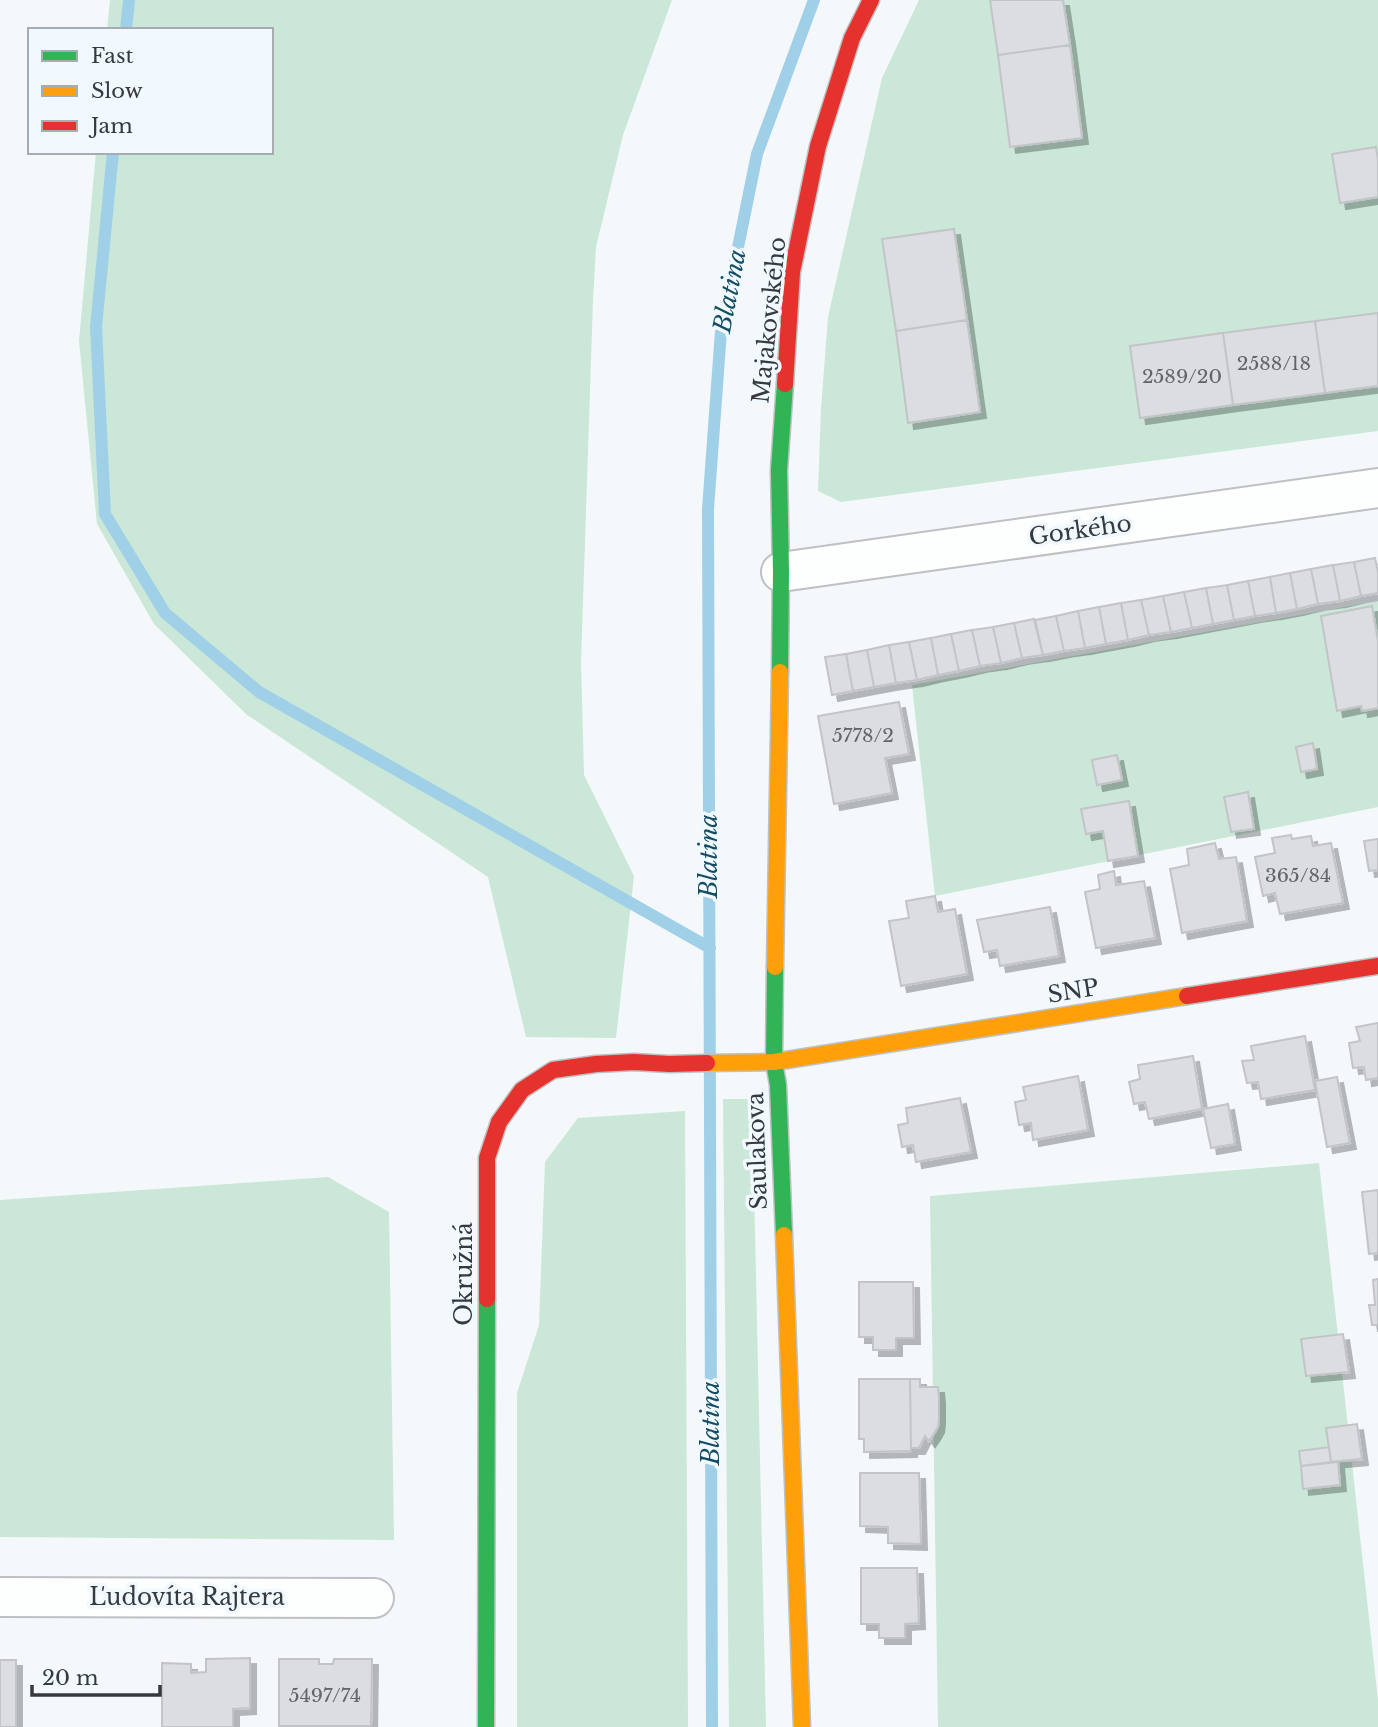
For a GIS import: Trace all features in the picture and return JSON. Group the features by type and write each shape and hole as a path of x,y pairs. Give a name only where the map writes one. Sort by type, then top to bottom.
{"street":[{"name":"Majakovského","path":"781,572 779,470 792,272 818,146 852,38 871,0"},
{"name":"Gorkého","path":"781,572 1378,488"},
{"name":"Saulakova","path":"781,572 775,1062 802,1727"},
{"name":"SNP","path":"775,1062 1378,966"},
{"name":"Okružná","path":"485,1727 487,1158 499,1122 522,1090 553,1070 634,1062 775,1062"},
{"name":"Ľudovíta Rajtera","path":"0,1597 374,1598"}],"green space":[{"path":"110,0 672,0 623,135 596,247 593,300 581,662 584,775 634,876 616,1038 526,1037 488,877 246,714 154,624 97,524 79,341 96,154 273,154 273,28 107,28"},
{"path":"919,0 1378,0 1378,431 841,502 818,491 828,317 882,78"},
{"path":"1378,601 1378,807 935,896 912,685"},
{"path":"723,1099 752,1099 766,1727 729,1727"},
{"path":"685,1111 688,1727 517,1727 517,1393 539,1325 545,1162 578,1118"},
{"path":"1319,1163 1378,1700 1378,1727 938,1727 930,1196"},
{"path":"328,1177 389,1212 394,1540 0,1537 0,1200"}],"building":[{"path":"990,0 1063,0 1070,45 998,55"},
{"path":"1070,45 1082,138 1010,147 998,55"},
{"path":"1376,147 1378,197 1340,203 1332,154"},
{"path":"954,229 967,320 896,331 882,239"},
{"path":"1378,313 1378,386 1325,393 1315,321"},
{"path":"967,320 980,412 908,423 896,331"},
{"path":"1315,321 1325,393 1233,405 1223,333"},
{"path":"1223,333 1233,405 1140,418 1130,346"},
{"path":"1375,558 1378,593 1361,596 1354,562"},
{"path":"1354,562 1361,596 1340,601 1333,565"},
{"path":"1333,565 1340,601 1318,604 1311,569"},
{"path":"1311,569 1318,604 1297,609 1290,573"},
{"path":"1290,573 1297,609 1276,613 1270,577"},
{"path":"1270,577 1276,613 1255,616 1248,581"},
{"path":"1248,581 1255,616 1234,620 1227,585"},
{"path":"1227,585 1234,620 1213,624 1206,588"},
{"path":"1206,588 1213,624 1192,628 1184,592"},
{"path":"1184,592 1192,628 1171,632 1163,596"},
{"path":"1163,596 1171,632 1149,635 1141,600"},
{"path":"1141,600 1149,635 1128,640 1121,603"},
{"path":"1121,603 1128,640 1106,644 1099,607"},
{"path":"1372,606 1378,641 1378,708 1362,711 1361,706 1337,711 1321,616"},
{"path":"1099,607 1106,644 1085,648 1078,611"},
{"path":"1078,611 1085,648 1064,651 1056,616"},
{"path":"1056,616 1064,651 1043,655 1035,620"},
{"path":"1034,619 1043,655 1022,658 1014,623"},
{"path":"1014,623 1022,658 1001,663 993,627"},
{"path":"993,627 1001,663 980,666 972,630"},
{"path":"972,630 980,666 959,671 951,634"},
{"path":"951,634 959,671 938,675 931,638"},
{"path":"931,638 938,675 917,680 909,642"},
{"path":"909,642 917,680 896,683 889,645"},
{"path":"889,645 896,683 874,687 867,650"},
{"path":"867,650 874,687 853,691 846,654"},
{"path":"846,654 853,691 832,695 825,657"},
{"path":"899,702 909,754 885,758 892,793 834,804 818,716"},
{"path":"1313,743 1317,769 1301,772 1296,747"},
{"path":"1117,755 1122,780 1097,785 1092,760"},
{"path":"1248,792 1254,829 1231,832 1224,797"},
{"path":"1129,801 1138,856 1108,861 1103,831 1086,834 1081,809"},
{"path":"1291,835 1292,839 1311,836 1313,846 1331,843 1343,903 1280,914 1275,893 1263,896 1255,857 1275,853 1272,838"},
{"path":"1378,839 1378,870 1369,871 1364,841"},
{"path":"1215,843 1219,859 1236,857 1247,921 1182,933 1170,869 1189,865 1187,849"},
{"path":"1114,871 1116,885 1144,881 1155,938 1096,948 1085,892 1100,889 1098,875"},
{"path":"935,896 938,912 955,909 967,974 901,986 889,921 909,918 906,901"},
{"path":"1050,907 1059,956 1000,966 997,950 984,952 977,920"},
{"path":"1378,1023 1378,1078 1366,1080 1364,1067 1353,1068 1349,1043 1360,1041 1356,1027"},
{"path":"1305,1036 1315,1090 1261,1099 1258,1082 1247,1083 1242,1061 1254,1060 1251,1046"},
{"path":"1193,1056 1202,1109 1149,1119 1145,1102 1134,1104 1129,1082 1140,1079 1138,1065"},
{"path":"1078,1076 1088,1130 1033,1140 1031,1123 1019,1125 1015,1102 1026,1100 1023,1087"},
{"path":"1337,1077 1350,1143 1327,1147 1315,1081"},
{"path":"960,1098 971,1152 916,1162 913,1145 902,1147 898,1125 908,1123 906,1108"},
{"path":"1228,1104 1235,1144 1211,1148 1203,1109"},
{"path":"1378,1190 1378,1253 1369,1254 1362,1192"},
{"path":"1378,1279 1378,1325 1372,1325 1369,1305 1375,1305 1373,1280"},
{"path":"859,1282 913,1282 914,1338 896,1338 896,1350 873,1350 873,1337 859,1337"},
{"path":"1343,1334 1349,1372 1306,1376 1301,1339"},
{"path":"859,1379 910,1379 911,1451 864,1452 864,1439 859,1439"},
{"path":"910,1379 920,1379 920,1387 938,1387 938,1427 929,1441 925,1436 919,1448 911,1448"},
{"path":"1357,1424 1362,1459 1331,1462 1326,1428"},
{"path":"1329,1447 1331,1462 1301,1466 1299,1451"},
{"path":"1338,1462 1340,1485 1303,1489 1301,1466"},
{"path":"860,1473 919,1473 921,1544 888,1543 888,1527 860,1526"},
{"path":"861,1568 917,1568 919,1623 905,1624 905,1638 879,1638 879,1624 861,1624"},
{"path":"250,1658 250,1708 233,1709 233,1727 162,1727 162,1663 191,1664 191,1673 206,1672 206,1659"},
{"path":"279,1659 319,1659 319,1664 333,1664 334,1659 372,1659 371,1726 279,1726"},
{"path":"0,1660 16,1660 16,1727 0,1727"}],"waterway":[{"path":"126,28 129,0"},
{"name":"Blatina","path":"712,1727 708,509 721,331 757,154 814,0"},
{"path":"113,154 96,327 105,514 165,613 259,692 710,948"}],"traffic: fast":[{"path":"780,672 779,470 785,384"},
{"path":"775,967 774,1062 778,1085 784,1235"},
{"path":"486,1727 487,1299"}],"traffic: slow":[{"path":"775,967 780,672"},
{"path":"707,1063 774,1062 1187,996"},
{"path":"784,1235 802,1727"}],"traffic: jam":[{"path":"785,384 792,272 818,146 852,38 871,0"},
{"path":"1187,996 1378,966"},
{"path":"487,1299 487,1158 499,1122 522,1090 553,1070 634,1062 707,1063"}]}
